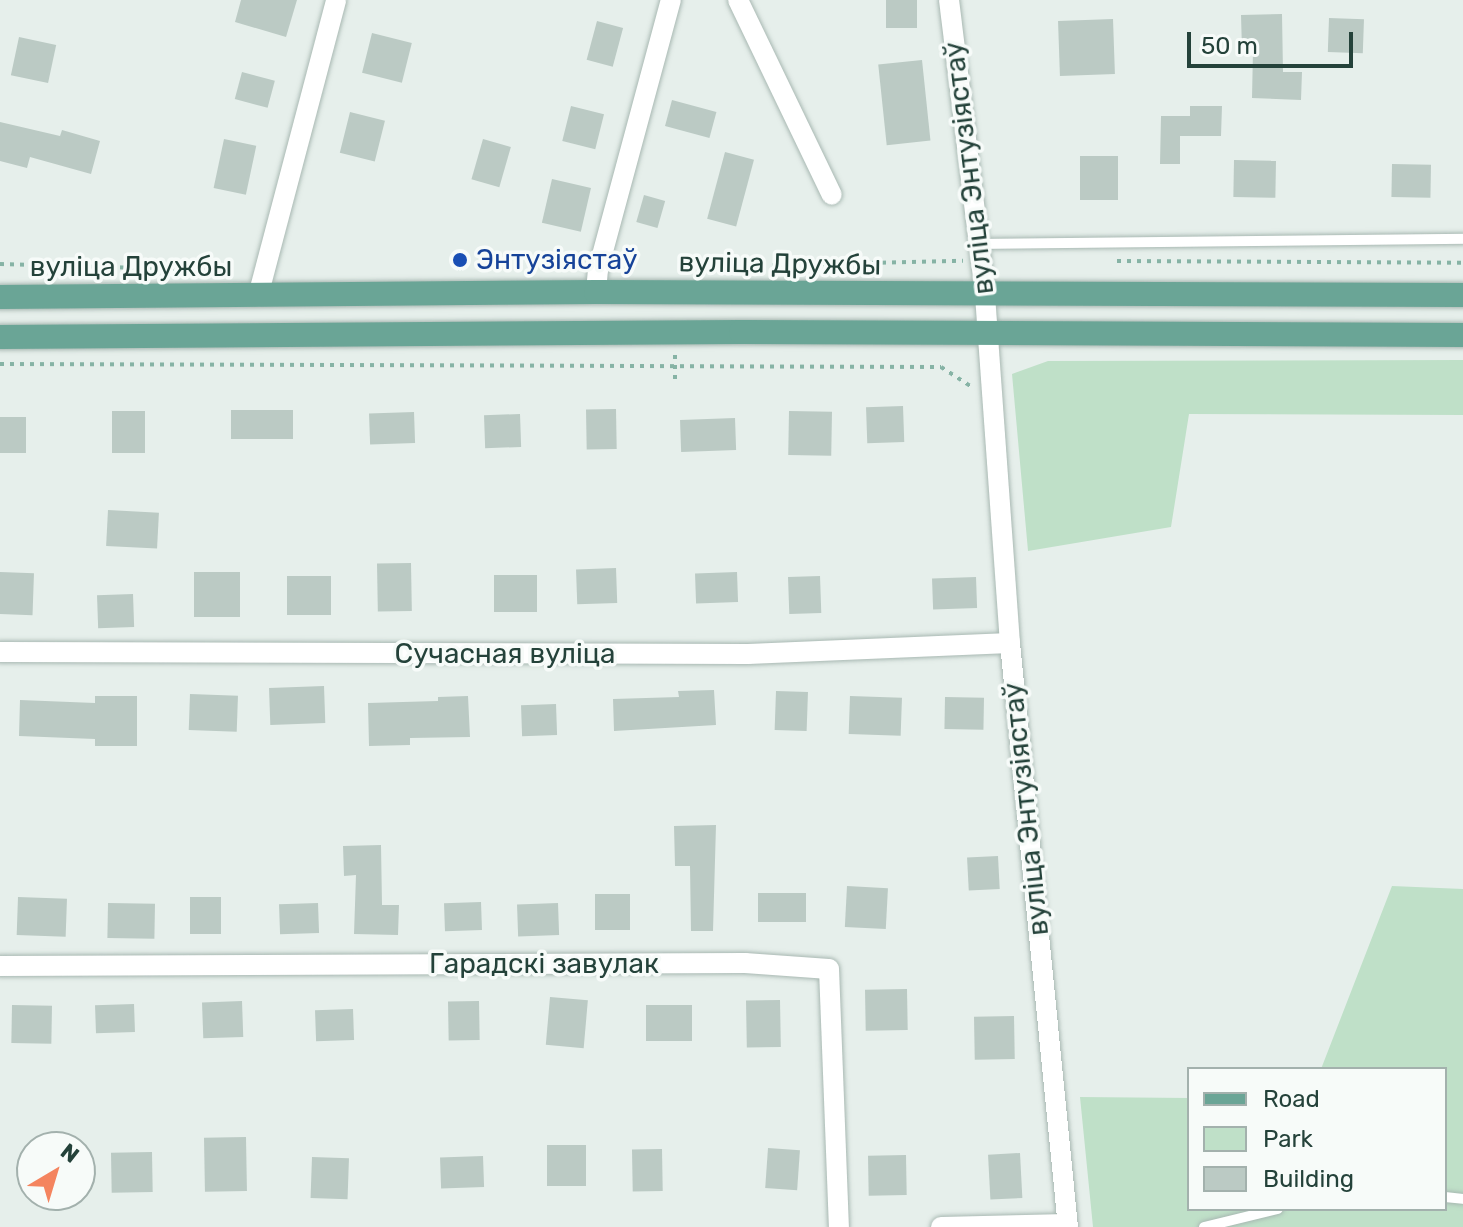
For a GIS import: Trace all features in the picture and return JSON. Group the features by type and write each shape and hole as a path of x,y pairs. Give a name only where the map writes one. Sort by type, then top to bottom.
{"main road":[{"name":"вуліца Дружбы","path":"0,297 596,292 1463,295"},
{"path":"0,337 728,332 1463,335"}],"street":[{"path":"258,296 336,0"},
{"path":"596,292 598,270 671,0"},
{"path":"738,0 832,195"},
{"name":"вуліца Энтузіястаў","path":"949,0 985,295 1010,643 1067,1225"},
{"name":"Сучасная вуліца","path":"0,652 748,654 1010,643"},
{"name":"Гарадскі завулак","path":"0,966 745,963 829,969 839,1227"},
{"path":"941,1227 1067,1225"}],"lane":[{"path":"978,244 1463,239"},
{"path":"1204,1227 1270,1211"}],"path":[{"path":"687,267 965,261"},
{"path":"1110,261 1463,263"},
{"path":"0,264 219,270"},
{"path":"0,364 941,367 980,392 993,391"}],"green space":[{"path":"1463,360 1463,415 1189,414 1171,527 1028,551 1012,374 1048,361"},
{"path":"1392,886 1463,889 1463,1227 1093,1227 1080,1097 1187,1098 1187,1211 1447,1211 1447,1067 1322,1067"}],"building":[{"path":"241,0 297,0 286,37 235,22"},
{"path":"886,0 917,0 917,28 886,28"},
{"path":"1282,14 1283,72 1302,72 1301,100 1252,98 1253,50 1242,50 1241,15"},
{"path":"1329,18 1364,19 1363,53 1328,52"},
{"path":"1113,19 1115,74 1060,76 1058,21"},
{"path":"597,21 623,28 613,67 587,60"},
{"path":"372,33 412,43 402,83 362,73"},
{"path":"19,37 56,45 48,83 11,75"},
{"path":"922,60 930,141 887,145 878,65"},
{"path":"242,72 275,81 268,108 235,99"},
{"path":"672,100 716,112 709,138 665,126"},
{"path":"571,106 604,114 595,149 562,141"},
{"path":"1190,106 1222,106 1221,136 1180,136 1180,164 1160,164 1161,116 1190,116"},
{"path":"350,112 385,121 375,161 340,153"},
{"path":"0,122 60,136 62,130 100,141 91,174 30,157 27,168 0,161"},
{"path":"224,139 256,146 246,195 214,188"},
{"path":"483,139 511,147 499,187 471,179"},
{"path":"725,152 754,160 736,226 707,219"},
{"path":"1080,156 1118,156 1118,200 1080,200"},
{"path":"1234,160 1276,161 1275,198 1233,197"},
{"path":"1392,164 1431,165 1430,198 1391,197"},
{"path":"552,179 591,188 581,232 542,223"},
{"path":"644,195 665,201 657,228 636,222"},
{"path":"903,406 904,442 867,443 866,407"},
{"path":"616,409 617,449 587,450 586,410"},
{"path":"231,410 293,410 293,439 231,439"},
{"path":"112,411 145,411 145,453 112,453"},
{"path":"789,411 832,412 831,456 788,455"},
{"path":"414,412 415,443 370,445 369,414"},
{"path":"520,414 521,447 485,448 484,415"},
{"path":"0,417 26,417 26,453 0,453"},
{"path":"735,418 736,450 681,452 680,420"},
{"path":"108,510 159,513 157,549 106,546"},
{"path":"411,563 412,611 378,612 377,564"},
{"path":"616,568 617,603 577,604 576,569"},
{"path":"0,572 34,573 33,615 0,614"},
{"path":"194,572 240,572 240,617 194,617"},
{"path":"737,572 738,602 696,603 695,573"},
{"path":"494,575 537,575 537,612 494,612"},
{"path":"287,576 331,576 331,615 287,615"},
{"path":"820,576 821,613 789,614 788,577"},
{"path":"976,577 977,608 933,610 932,579"},
{"path":"133,594 134,627 98,628 97,595"},
{"path":"324,686 325,723 270,725 269,688"},
{"path":"714,690 716,725 614,731 613,699 679,697 678,691"},
{"path":"776,691 808,692 807,731 775,730"},
{"path":"190,694 238,696 237,732 189,730"},
{"path":"95,696 137,696 137,746 95,746 95,739 19,736 20,700 95,703"},
{"path":"468,696 470,737 410,738 410,745 369,746 368,703 438,701 438,697"},
{"path":"850,696 902,698 901,736 849,734"},
{"path":"945,697 984,698 983,730 944,729"},
{"path":"556,704 557,735 522,736 521,705"},
{"path":"716,825 713,931 691,931 690,866 675,866 674,826"},
{"path":"381,845 382,905 399,905 398,935 354,934 356,875 344,876 343,846"},
{"path":"998,856 1000,889 969,891 967,858"},
{"path":"847,886 888,888 886,929 845,927"},
{"path":"758,893 806,893 806,922 758,922"},
{"path":"595,894 630,894 630,930 595,930"},
{"path":"18,897 67,899 66,937 17,935"},
{"path":"190,897 221,897 221,934 190,934"},
{"path":"481,902 482,930 445,931 444,903"},
{"path":"108,903 155,904 154,939 107,938"},
{"path":"318,903 319,933 280,934 279,904"},
{"path":"558,903 559,935 518,936 517,904"},
{"path":"907,989 908,1030 866,1031 865,990"},
{"path":"550,997 588,1000 584,1048 546,1045"},
{"path":"780,1000 781,1047 747,1048 746,1001"},
{"path":"242,1001 243,1037 203,1038 202,1002"},
{"path":"479,1001 480,1040 449,1041 448,1002"},
{"path":"134,1004 135,1032 96,1033 95,1005"},
{"path":"12,1005 52,1006 51,1044 11,1043"},
{"path":"646,1005 692,1005 692,1041 646,1041"},
{"path":"353,1009 354,1040 316,1041 315,1010"},
{"path":"1014,1016 1015,1059 975,1060 974,1017"},
{"path":"246,1137 247,1191 205,1192 204,1138"},
{"path":"547,1145 586,1145 586,1186 547,1186"},
{"path":"768,1148 800,1150 797,1190 765,1188"},
{"path":"662,1149 663,1191 633,1192 632,1150"},
{"path":"152,1152 153,1192 112,1193 111,1153"},
{"path":"1020,1153 1022,1198 990,1200 988,1155"},
{"path":"906,1155 907,1195 869,1196 868,1156"},
{"path":"483,1156 484,1187 441,1188 440,1158"},
{"path":"312,1157 349,1158 348,1199 311,1198"}],"place":[{"name":"Энтузіястаў","path":"460,260"}]}
